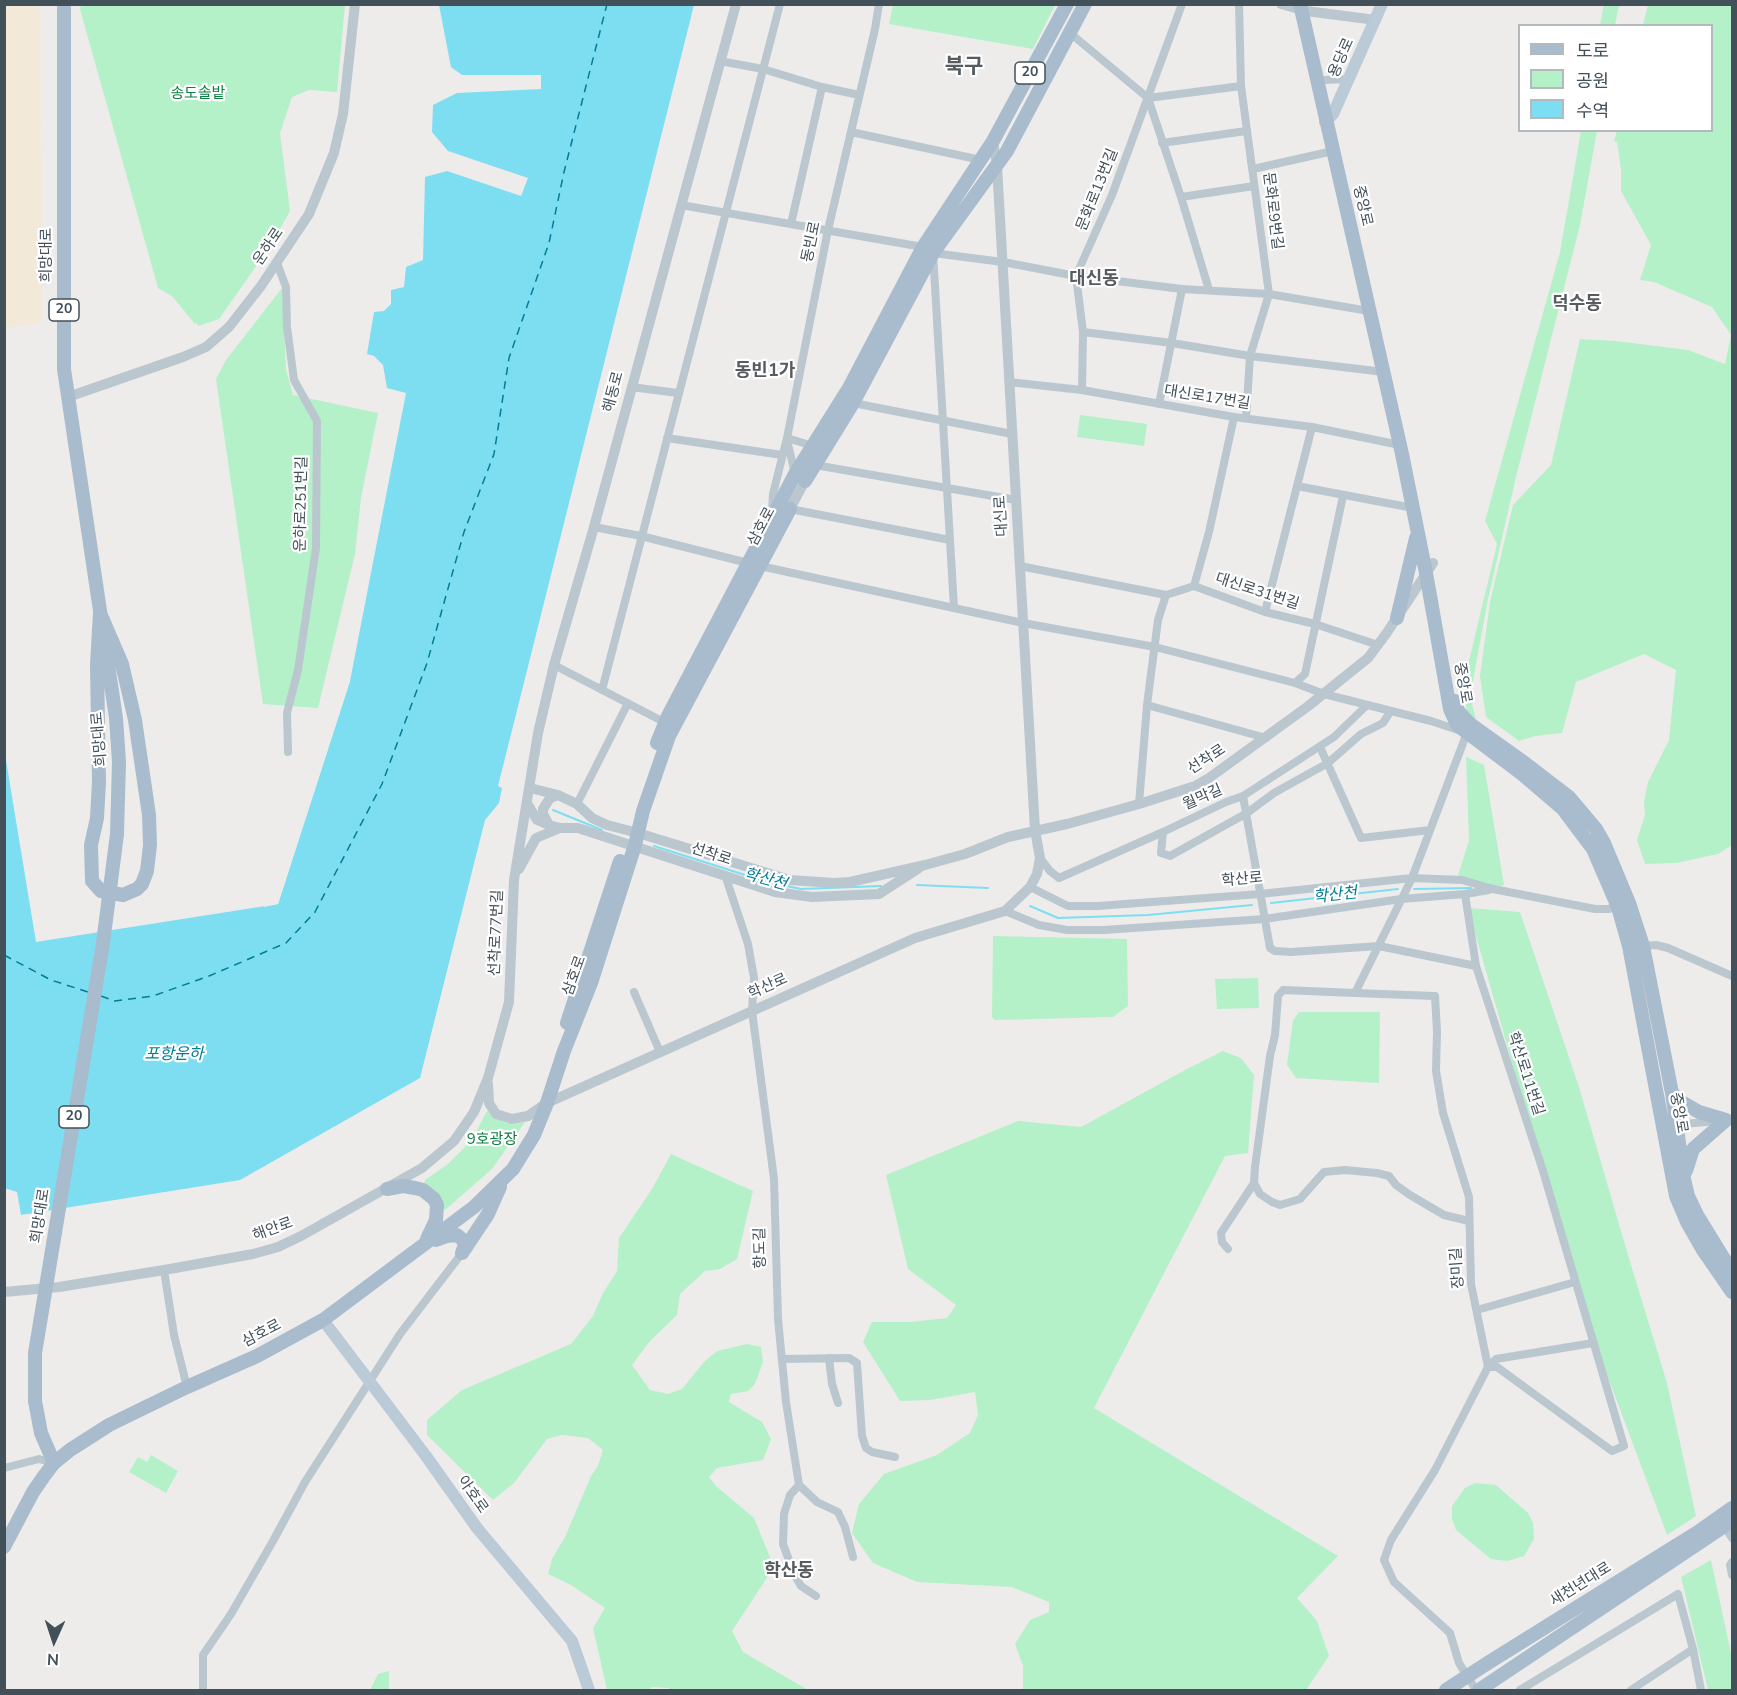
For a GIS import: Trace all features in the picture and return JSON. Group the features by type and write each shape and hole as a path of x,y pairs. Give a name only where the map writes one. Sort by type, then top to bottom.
{"main road":[{"name":"희망대로","path":"54,1463 41,1434 35,1401 35,1353 104,943 113,877 120,794 116,718 64,358 64,4"},
{"name":"삼호로","path":"632,838 669,736 754,564 772,519 800,478 813,446 993,141 1067,4"},
{"name":"삼호로","path":"800,478 815,465 853,403 928,250 1007,151 1085,4"},
{"name":"용당로","path":"1329,118 1382,4"},
{"name":"중앙로","path":"1303,7 1314,52 1324,80 1333,151 1384,372 1417,530 1430,568"},
{"name":"중앙로","path":"1303,7 1430,568 1455,704 1468,729 1569,797 1596,829 1604,843 1624,905 1643,946 1672,1093 1670,1125 1676,1196 1703,1250 1732,1292"},
{"name":"삼호로","path":"4,1547 33,1492 54,1463 93,1434 187,1387 256,1356 323,1320 474,1207 513,1169 534,1135 591,983 664,722 754,564 790,509"},
{"path":"1397,618 1417,530"},
{"path":"100,613 122,664 135,720 149,815 150,845 147,872 137,889 123,895 101,891 92,880 91,845 97,818 99,782 97,665 100,613"},
{"name":"중앙로","path":"1624,905 1634,969 1684,1179 1697,1215 1732,1272"},
{"path":"1672,1093 1680,1101 1699,1112 1729,1120"},
{"path":"1684,1179 1693,1149 1729,1120"},
{"path":"462,1253 488,1214 503,1181"},
{"path":"387,1189 404,1186 415,1188 423,1190 434,1199 437,1205 436,1220 423,1246"},
{"path":"423,1246 447,1236 457,1235 464,1240 462,1253"},
{"name":"아호로","path":"323,1320 426,1456 477,1528 572,1641 589,1690"},
{"name":"새천년대로","path":"1446,1690 1698,1533 1732,1508"},
{"name":"새천년대로","path":"1478,1690 1689,1552 1728,1523"}],"street":[{"name":"운하로","path":"68,397 206,347 229,327 277,263 309,214 334,153 343,114 355,4"},
{"name":"해동로","path":"530,788 538,733 554,665 594,527 736,4"},
{"path":"602,690 780,4"},
{"name":"동빈로","path":"800,478 787,438 828,230 879,4"},
{"name":"문화로13번길","path":"1076,276 1112,195 1182,4"},
{"name":"문화로9번길","path":"1239,4 1241,86 1269,294 1250,357 1246,418"},
{"path":"1281,4 1376,20"},
{"path":"1070,33 1148,98 1209,290"},
{"path":"720,61 763,69 822,87 859,95"},
{"path":"1324,80 1349,79"},
{"path":"1148,98 1241,86"},
{"path":"791,224 822,87"},
{"path":"1162,143 1246,131"},
{"path":"850,132 981,160"},
{"name":"대신로","path":"993,141 997,165 1003,262 1035,830 1040,858 1037,874 1030,887"},
{"path":"1253,169 1333,151"},
{"path":"1181,197 1254,186"},
{"path":"681,205 1076,276 1182,289 1269,294 1369,311"},
{"path":"928,250 943,421 954,608"},
{"name":"운하로251번길","path":"277,263 286,287 288,333 294,380 317,421 316,548 298,670 287,713 288,752"},
{"path":"1076,276 1083,332 1082,390"},
{"path":"1159,404 1182,289"},
{"path":"1083,332 1172,343 1250,357 1384,372"},
{"name":"대신로17번길","path":"1010,382 1082,390 1234,417 1312,427 1400,445"},
{"path":"631,387 678,393"},
{"path":"853,403 1012,434"},
{"path":"1194,586 1209,532 1234,417"},
{"path":"1266,612 1312,427"},
{"path":"667,438 782,455"},
{"path":"772,519 772,494 787,438 813,446"},
{"path":"815,465 1016,500"},
{"name":"삼호로","path":"790,509 800,478"},
{"path":"1297,486 1413,508"},
{"path":"1295,683 1305,674 1343,496"},
{"path":"790,509 950,540"},
{"path":"594,527 1023,623 1155,647 1295,683 1324,694 1390,712 1468,729 1412,878 1355,993 1283,990 1278,996 1275,1035 1270,1056 1254,1183 1221,1233 1222,1242 1228,1249"},
{"name":"대신로31번길","path":"1020,566 1166,595 1194,586 1266,612 1315,624 1378,645"},
{"name":"선착로","path":"527,803 537,820 549,825 632,838 790,880 850,882 925,865 965,854 1008,837 1067,824 1195,786 1266,738 1368,658 1430,568"},
{"path":"1139,804 1147,705 1158,620 1166,595"},
{"path":"554,665 664,722"},
{"path":"577,804 628,703"},
{"path":"1147,705 1266,738"},
{"name":"월막길","path":"1040,858 1059,878 1243,796 1334,737 1366,705"},
{"path":"1163,832 1161,853 1170,856 1247,813 1274,793 1328,763 1361,734 1383,723 1390,712"},
{"path":"1320,747 1361,838 1430,830"},
{"name":"선착로","path":"530,788 558,795 577,804 592,818 632,838 775,892 812,897 879,894 925,865"},
{"name":"선착로77번길","path":"488,1078 509,1002 514,880 530,788"},
{"path":"549,825 543,809 550,798 558,795"},
{"path":"1243,796 1270,948 1275,951 1379,946 1476,966"},
{"path":"514,880 536,838 560,828"},
{"name":"항도길","path":"725,875 750,956 754,978 752,1011 774,1179 776,1284 782,1359 786,1402 800,1485"},
{"name":"학산로","path":"488,1078 489,1103 496,1114 512,1119 528,1116 547,1103 915,938 1005,911 1030,887 1068,906 1098,906 1260,894 1412,878 1462,880 1493,889 1595,909 1624,905"},
{"name":"학산로","path":"1005,911 1039,925 1067,930 1163,927 1264,919 1401,898 1465,894 1493,889"},
{"name":"학산로11번길","path":"1465,894 1476,966 1543,1171 1624,1446 1612,1451 1497,1366 1488,1367"},
{"path":"1643,946 1656,945 1668,948 1732,976"},
{"path":"634,992 660,1052"},
{"name":"장미길","path":"1355,993 1435,996 1436,1071 1443,1113 1469,1197 1471,1284 1488,1367"},
{"name":"해안로","path":"4,1292 58,1287 164,1270 253,1254 278,1247 387,1189 428,1164 454,1141 474,1112 488,1078"},
{"path":"1670,1125 1729,1120"},
{"path":"1254,1183 1260,1194 1280,1205 1300,1199 1324,1172 1346,1170 1377,1173 1389,1176 1396,1185 1410,1195 1444,1215 1470,1221"},
{"path":"203,1690 203,1655 231,1614 305,1482 400,1334 462,1253"},
{"path":"164,1270 174,1335 187,1387"},
{"path":"1477,1310 1575,1282"},
{"path":"1478,1690 1459,1663 1450,1633 1394,1582 1384,1560 1391,1540 1435,1470 1488,1367 1496,1359 1593,1342"},
{"path":"829,1358 832,1384 838,1403"},
{"path":"782,1359 849,1358 857,1363 862,1436 866,1448 872,1452 895,1457"},
{"path":"4,1468 39,1459 54,1463"},
{"path":"816,1596 801,1586 783,1544 784,1514 790,1495 800,1485 817,1502 838,1512 845,1527 853,1557"},
{"path":"1728,1523 1732,1538"},
{"path":"1732,1562 1730,1565 1732,1575"},
{"path":"1520,1690 1678,1594 1701,1690"},
{"path":"1631,1690 1692,1649"}],"green space":[{"name":"송도솔밭","path":"81,4 345,5 337,92 309,90 292,97 280,133 290,211 271,245 219,319 198,326 172,296 158,288 80,9"},
{"path":"893,4 1055,5 1033,49 889,24"},
{"path":"1604,4 1619,5 1615,24 1600,24"},
{"path":"1648,5 1732,5 1732,845 1718,854 1676,863 1645,864 1637,840 1645,815 1644,802 1648,782 1669,740 1676,670 1644,654 1576,682 1562,733 1535,736 1519,741 1486,717 1480,676 1490,602 1513,505 1551,465 1580,339 1688,350 1725,364 1731,335 1712,307 1654,282 1640,280 1651,245 1621,191 1621,169 1617,142 1614,141 1617,132 1713,132 1713,24 1643,24"},
{"path":"1581,132 1597,132 1580,225 1516,477 1488,599 1470,697 1477,723 1468,718 1463,686 1497,544 1485,521 1560,252"},
{"path":"282,288 286,369 293,395 378,413 361,498 355,554 318,708 263,704 216,379 226,360"},
{"path":"1080,415 1147,424 1144,446 1077,437"},
{"path":"1466,757 1484,765 1504,885 1493,889 1457,879 1469,840"},
{"path":"1468,908 1520,912 1579,1087 1667,1383 1696,1516 1667,1535 1581,1305"},
{"path":"993,936 1127,939 1128,1006 1113,1017 995,1020 992,1017"},
{"path":"1258,978 1259,1008 1217,1009 1215,979"},
{"path":"1299,1012 1380,1012 1379,1083 1296,1078 1287,1065 1293,1020"},
{"path":"1223,1051 1241,1058 1254,1075 1248,1153 1225,1156 1094,1408 1338,1556 1297,1598 1317,1621 1329,1656 1306,1690 1023,1690 1023,1666 1015,1644 1030,1620 1049,1612 1049,1602 1012,1587 917,1582 873,1563 852,1533 859,1504 884,1474 937,1455 970,1433 978,1415 975,1392 930,1400 900,1401 863,1342 872,1322 910,1322 947,1318 956,1305 908,1269 886,1175 1018,1121 1081,1127"},
{"name":"9호광장","path":"487,1111 503,1122 514,1124 525,1122 492,1169 445,1210 424,1186 425,1180 448,1164 464,1148"},
{"path":"671,1154 753,1191 737,1259 720,1269 705,1271 680,1294 677,1315 650,1341 632,1365 650,1390 668,1394 682,1389 704,1362 717,1351 747,1344 761,1347 763,1362 755,1384 748,1391 731,1394 729,1402 762,1422 771,1439 763,1460 717,1468 709,1477 716,1486 754,1518 774,1567 732,1631 743,1652 808,1690 670,1690 669,1688 652,1687 648,1690 607,1690 593,1628 605,1608 571,1585 548,1574 552,1559 565,1537 591,1476 598,1466 603,1450 588,1438 562,1435 547,1439 514,1483 493,1500 427,1435 427,1420 462,1390 571,1344 593,1316 603,1293 617,1271 619,1238 652,1189"},
{"path":"151,1455 178,1471 166,1493 129,1472 138,1457 147,1462"},
{"path":"1475,1483 1496,1485 1528,1513 1533,1523 1534,1539 1524,1556 1508,1561 1491,1559 1456,1530 1452,1519 1452,1506 1465,1488"},
{"path":"1711,1560 1732,1658 1732,1690 1708,1690 1681,1577"},
{"path":"389,1671 389,1690 370,1690 378,1674"}],"sand":[{"path":"4,5 40,5 42,322 5,328"}],"water":[{"name":"포항운하","path":"439,5 694,5 498,786 502,788 499,803 485,820 420,1078 240,1180 21,1215 17,1192 4,1188 4,748 36,942 278,904 350,681 406,393 387,388 383,365 374,356 367,354 374,312 384,311 391,304 391,290 404,287 406,267 423,260 425,177 447,171 521,196 528,178 448,151 432,132 433,105 457,93 541,89 541,75 462,75 451,67"}],"pier":[{"path":"347,680 350,681 278,904 264,907 263,904 276,901"}],"waterway":[{"name":"학산천","path":"553,810 602,830"},
{"name":"학산천","path":"654,846 767,882 801,889 881,886"},
{"name":"학산천","path":"917,885 988,888"},
{"path":"1414,889 1471,888"},
{"name":"학산천","path":"1271,903 1398,889"},
{"name":"학산천","path":"1030,906 1058,918 1148,915 1252,905"}],"ferry route":[{"path":"101,996 115,1001 153,996 209,976 286,943 315,912 382,784 427,663 464,532 494,454 509,358 549,243 564,172 607,4"},
{"path":"4,955 51,980 88,992"}],"district":[{"name":"북구","path":"964,68"},
{"name":"대신동","path":"1094,280"},
{"name":"덕수동","path":"1577,305"},
{"name":"동빈1가","path":"765,372"},
{"name":"학산동","path":"789,1572"}]}
